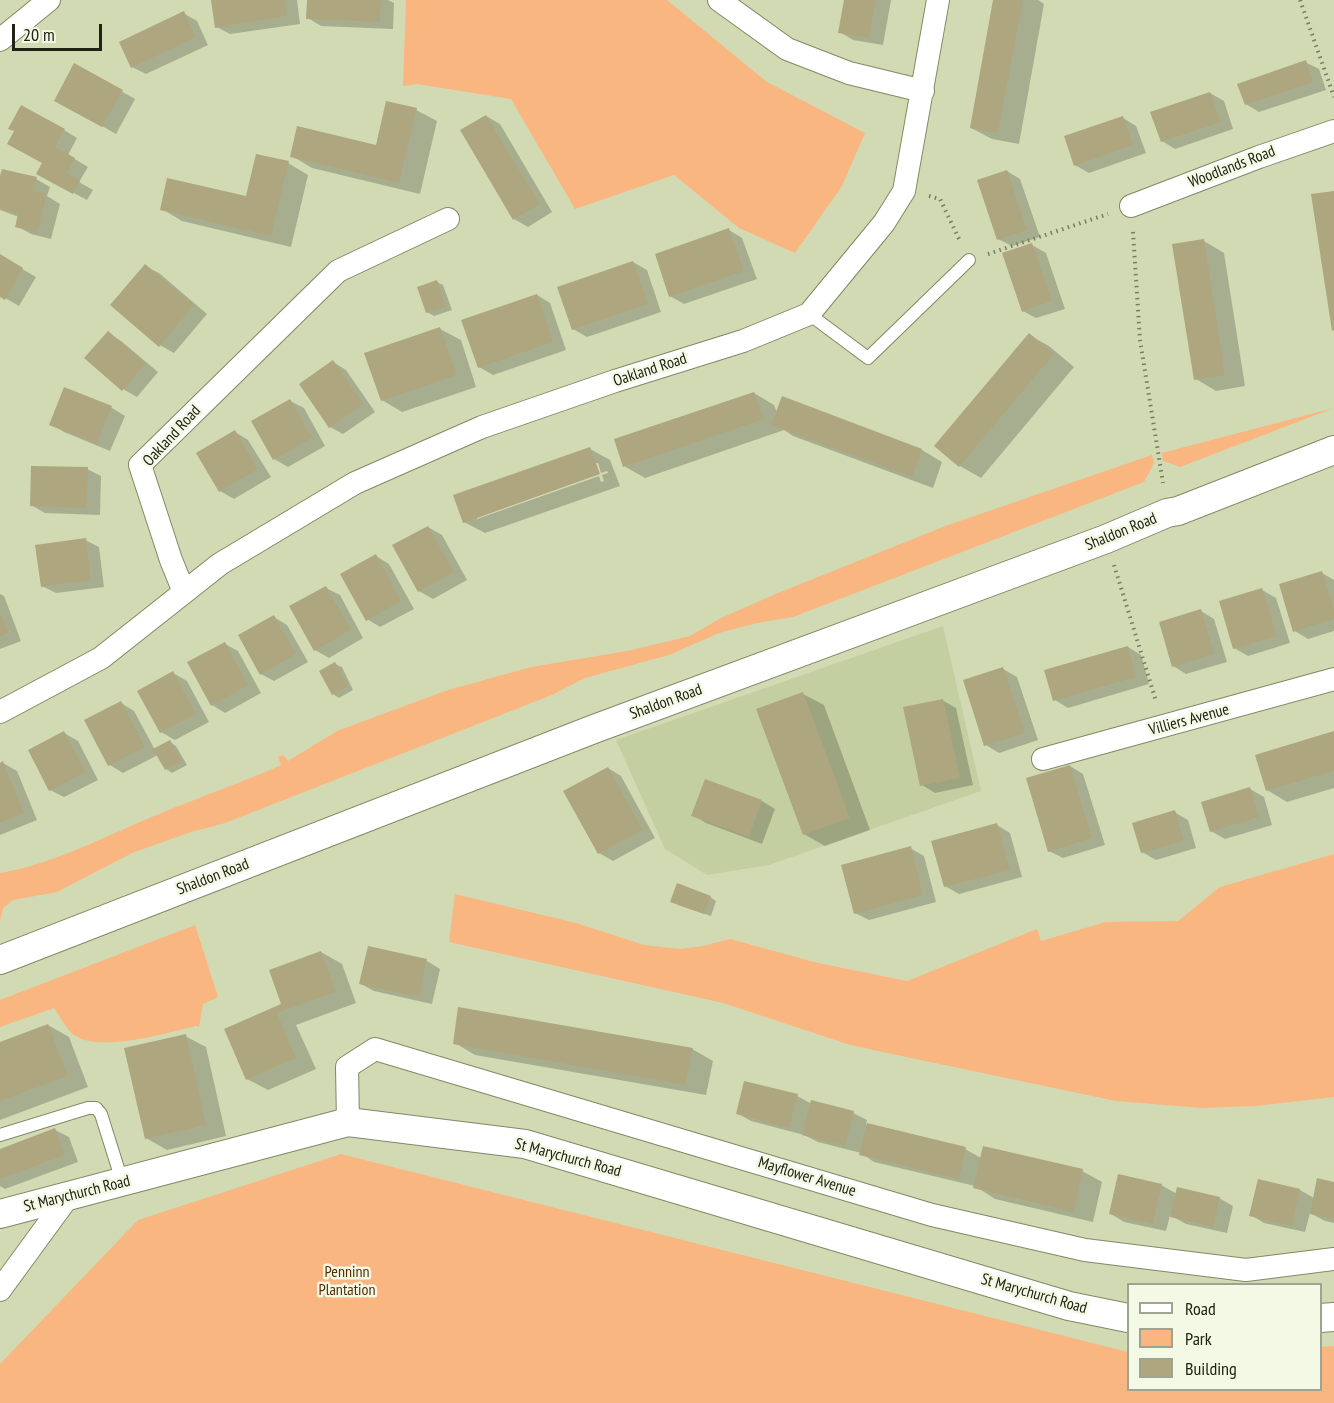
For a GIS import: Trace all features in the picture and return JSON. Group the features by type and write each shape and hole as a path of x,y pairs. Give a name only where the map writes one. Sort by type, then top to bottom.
{"street":[{"path":"0,40 49,0"},
{"path":"719,0 787,49 849,72 923,91"},
{"name":"Oakland Road","path":"0,712 100,658 220,564 355,483 482,427 743,340 809,314 884,223 904,191 938,0"},
{"name":"Woodlands Road","path":"1131,206 1334,131"},
{"name":"Oakland Road","path":"184,592 171,560 140,465 338,271 448,219"},
{"name":"Shaldon Road","path":"0,960 594,729 1106,539 1167,513 1178,511 1334,450"},
{"name":"Villiers Avenue","path":"1042,759 1334,679"},
{"name":"Mayflower Avenue","path":"348,1122 347,1067 375,1049 932,1215 1085,1250 1246,1270 1334,1259"},
{"name":"St Marychurch Road","path":"0,1214 348,1122 525,1144 1069,1306 1127,1318"},
{"path":"0,1290 68,1197"}],"lane":[{"path":"809,314 868,358 969,260"},
{"path":"0,1135 88,1108 96,1108 100,1114 122,1183"}],"path":[{"path":"1300,0 1334,97"},
{"path":"904,191 940,199 969,260 1131,206 1140,340 1167,513"},
{"path":"1106,539 1164,727"}],"shaded area":[{"path":"943,626 981,791 769,865 707,875 665,849 616,740"}],"green space":[{"path":"406,0 667,0 767,82 865,133 842,186 795,253 739,228 674,175 575,209 511,99 417,84 403,86"},
{"path":"1334,408 1180,467 1163,461 1162,453"},
{"path":"1152,455 1154,463 1144,482 793,617 719,633 669,655 585,678 552,695 225,823 188,833 132,853 57,892 13,900 3,908 0,922 0,873 54,858 270,770 281,765 278,757 283,755 288,761 337,731 445,691 531,667 627,651 690,636 721,618 778,593 948,525"},
{"path":"1334,854 1334,1097 1256,1106 1202,1108 1116,1101 847,1044 723,1003 449,942 455,894 576,923 644,945 680,949 730,939 818,963 907,981 1037,929 1041,941 1106,922 1178,921 1220,887"},
{"path":"195,925 218,997 203,1004 199,1027 134,1040 100,1042 74,1035 54,1008 0,1027 0,1000"},
{"name":"Penninn Plantation","path":"341,1154 1127,1352 1127,1391 1322,1391 1322,1347 1334,1346 1334,1403 0,1403 0,1364 138,1220"}],"building":[{"path":"211,0 285,0 287,16 215,28"},
{"path":"307,0 381,0 380,22 306,19"},
{"path":"844,0 876,0 869,38 838,33"},
{"path":"993,0 1023,0 998,133 970,128"},
{"path":"184,11 196,37 131,68 119,42"},
{"path":"1306,60 1313,82 1245,105 1237,84"},
{"path":"74,63 123,90 102,127 54,101"},
{"path":"1210,92 1221,122 1161,142 1150,112"},
{"path":"386,101 417,108 399,183 290,157 297,126 376,145"},
{"path":"21,105 65,129 55,147 75,158 67,173 80,181 73,194 36,174 42,163 7,144 14,131 8,129"},
{"path":"486,115 540,204 513,220 460,130"},
{"path":"1123,116 1133,145 1074,166 1064,136"},
{"path":"256,154 289,161 271,236 160,210 167,178 246,196"},
{"path":"2,169 37,177 33,191 47,194 37,233 15,227 18,214 0,209"},
{"path":"1007,170 1027,230 997,240 977,180"},
{"path":"1334,191 1334,330 1332,331 1311,194"},
{"path":"729,228 744,271 669,297 655,254"},
{"path":"1204,239 1225,375 1194,380 1172,244"},
{"path":"1032,243 1052,301 1022,312 1002,253"},
{"path":"0,254 23,268 5,300 0,297"},
{"path":"633,261 648,304 572,330 557,287"},
{"path":"145,264 194,305 159,347 110,305"},
{"path":"437,280 446,307 426,313 417,287"},
{"path":"537,294 553,342 478,368 461,320"},
{"path":"440,327 457,375 381,401 364,353"},
{"path":"108,331 146,363 122,391 84,358"},
{"path":"1029,333 1054,354 959,467 934,446"},
{"path":"333,360 363,404 329,428 299,384"},
{"path":"64,387 112,406 97,444 49,425"},
{"path":"754,392 764,419 623,467 614,439"},
{"path":"782,396 922,449 912,477 771,425"},
{"path":"290,399 312,438 273,460 251,421"},
{"path":"235,430 258,469 219,492 196,453"},
{"path":"590,447 600,474 463,523 453,495"},
{"path":"31,466 88,467 87,508 30,506"},
{"path":"428,526 454,572 418,592 392,545"},
{"path":"86,538 91,580 41,587 35,545"},
{"path":"376,554 401,601 366,621 340,574"},
{"path":"1322,571 1334,609 1334,619 1293,632 1279,584"},
{"path":"326,586 351,630 314,651 289,606"},
{"path":"1262,588 1277,636 1233,649 1219,601"},
{"path":"1201,609 1214,654 1172,667 1159,622"},
{"path":"0,612 8,633 0,637"},
{"path":"274,615 296,654 260,675 238,635"},
{"path":"225,642 248,685 211,706 187,662"},
{"path":"1128,646 1136,677 1053,701 1044,670"},
{"path":"335,662 348,686 332,695 319,671"},
{"path":"1003,667 1025,733 984,746 963,680"},
{"path":"173,671 196,714 160,733 137,691"},
{"path":"803,692 850,818 803,835 756,709"},
{"path":"943,699 960,778 920,786 903,707"},
{"path":"121,701 145,747 108,766 84,720"},
{"path":"64,731 86,772 49,791 28,750"},
{"path":"1334,731 1334,771 1266,791 1255,755"},
{"path":"170,740 182,761 165,770 153,749"},
{"path":"3,761 24,813 0,823 0,763"},
{"path":"1070,765 1092,838 1048,852 1026,778"},
{"path":"608,767 643,830 598,854 563,791"},
{"path":"705,779 762,800 749,837 691,816"},
{"path":"1250,787 1259,817 1210,832 1201,802"},
{"path":"1175,810 1184,841 1141,853 1132,823"},
{"path":"997,823 1010,870 944,887 931,841"},
{"path":"911,846 923,895 854,914 841,865"},
{"path":"677,883 711,896 704,914 670,902"},
{"path":"368,946 427,959 419,997 359,984"},
{"path":"321,951 336,992 277,1013 296,1058 246,1080 224,1029 281,1004 269,970"},
{"path":"458,1007 693,1048 685,1085 453,1044"},
{"path":"48,1024 68,1076 0,1101 0,1042"},
{"path":"186,1034 206,1125 145,1139 124,1048"},
{"path":"744,1081 798,1094 789,1128 736,1114"},
{"path":"811,1100 854,1111 845,1146 802,1135"},
{"path":"867,1123 966,1147 959,1179 859,1155"},
{"path":"55,1128 65,1155 0,1179 0,1149"},
{"path":"983,1146 1083,1169 1073,1212 973,1188"},
{"path":"1118,1174 1162,1184 1153,1224 1109,1214"},
{"path":"1317,1178 1334,1182 1334,1219 1310,1214"},
{"path":"1258,1179 1300,1189 1292,1226 1249,1216"},
{"path":"1177,1187 1220,1197 1213,1227 1170,1217"}]}
